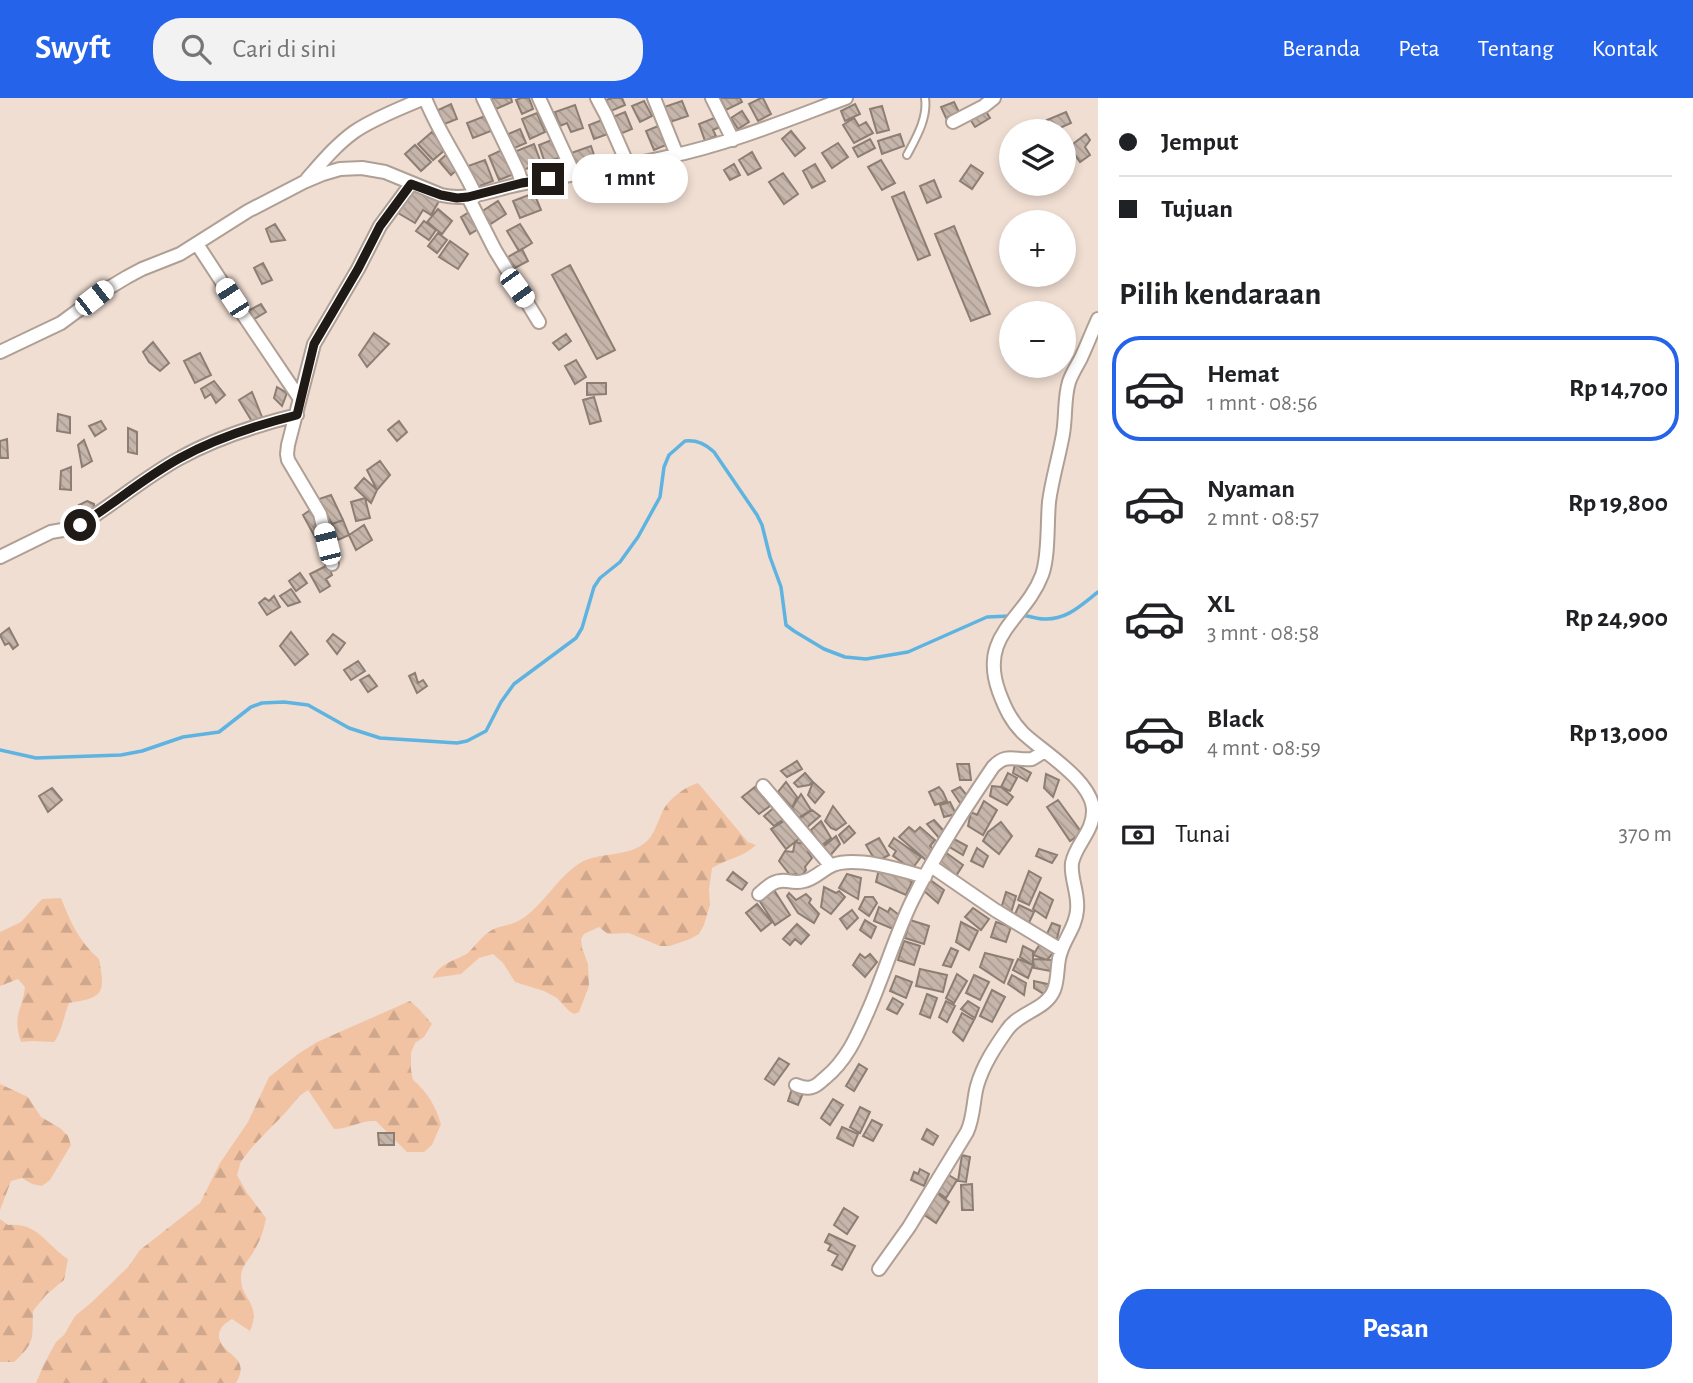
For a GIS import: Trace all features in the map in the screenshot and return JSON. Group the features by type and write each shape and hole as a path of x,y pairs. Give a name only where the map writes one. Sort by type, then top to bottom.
{"street":[{"path":"304,181 330,153 355,132 399,108 425,98 447,145 467,176 472,196 495,250 539,322"},
{"path":"483,98 522,183"},
{"path":"539,98 574,174"},
{"path":"597,98 628,165"},
{"path":"654,98 677,155"},
{"path":"712,98 733,140"},
{"path":"0,352 61,323 127,277 156,262 180,254 248,211 304,181 340,169 362,168 385,173 441,195 457,198 472,196 522,183 677,155 733,140 846,98"},
{"path":"953,122 994,98"},
{"path":"332,564 320,514 287,454 310,358 320,332 380,226 411,184"},
{"path":"197,244 300,399"},
{"path":"879,1269 909,1227 967,1132 972,1121 977,1087 995,1048 1015,1020 1044,1003 1052,994 1057,982 1061,950 1077,912 1073,861 1093,819 1091,801 1080,784 1023,732 1009,715 998,690 993,660 1005,628 1038,584 1043,572 1049,501 1063,434 1070,380 1098,319"},
{"path":"0,557 51,532 80,525 178,459 209,443 297,415"},
{"path":"796,1085 805,1088 820,1082 836,1069 853,1044 883,978 897,935 928,871 997,762 1009,757 1032,760 1045,751"},
{"path":"763,786 831,866"},
{"path":"759,894 772,883 806,881 831,866 852,863 928,871 1061,950"}],"lane":[{"path":"907,155 924,119 925,98"}],"green space":[{"path":"698,783 748,842 756,845 712,868 710,905 699,934 670,946 660,946 629,933 608,934 599,927 584,934 581,939 588,964 589,986 579,1012 574,1014 557,998 515,982 503,963 493,954 479,958 461,974 433,978 439,969 468,953 492,930 526,916 580,863 642,845 651,837 667,804 681,791"},
{"path":"61,898 81,938 99,959 102,986 96,996 69,1003 54,1042 21,1042 17,1025 25,987 18,979 0,986 0,932 21,922 42,899"},
{"path":"410,1001 432,1024 424,1037 415,1043 411,1053 411,1070 413,1080 430,1100 441,1124 432,1145 424,1152 407,1152 376,1121 334,1129 308,1090 254,1145 240,1164 237,1175 266,1218 259,1241 241,1274 242,1286 254,1314 250,1331 232,1319 219,1332 221,1343 240,1363 240,1375 236,1383 36,1383 56,1342 64,1335 75,1316 128,1267 140,1250 200,1203 220,1163 248,1122 269,1077 317,1042"},
{"path":"0,1084 28,1097 41,1117 68,1136 71,1145 50,1180 42,1186 22,1178 11,1181 0,1210"},
{"path":"0,1219 8,1225 27,1227 34,1231 68,1259 64,1280 46,1295 33,1311 31,1339 14,1362 0,1362"}],"building":[{"path":"491,98 511,98 512,102 496,109"},
{"path":"529,98 533,109 522,114 516,100"},
{"path":"622,98 625,105 611,111 606,100"},
{"path":"720,98 740,98 742,102 726,110"},
{"path":"761,98 771,114 758,121 749,104"},
{"path":"644,101 652,116 640,122 632,106"},
{"path":"682,101 688,116 670,122 664,107"},
{"path":"954,102 959,112 946,118 941,107"},
{"path":"451,104 457,119 442,125 436,111"},
{"path":"855,104 860,114 845,121 841,111"},
{"path":"575,105 583,128 571,132 567,123 560,126 555,112"},
{"path":"882,106 889,130 877,133 870,109"},
{"path":"985,110 990,118 975,127 970,119"},
{"path":"742,111 749,122 738,129 731,118"},
{"path":"625,112 632,129 620,134 613,117"},
{"path":"1066,112 1069,119 1049,119"},
{"path":"537,113 545,132 530,139 522,119"},
{"path":"485,116 491,131 473,138 467,123"},
{"path":"719,116 722,126 713,130 716,136 705,141 699,124"},
{"path":"854,118 859,126 866,122 873,133 854,143 843,125"},
{"path":"602,120 608,134 594,139 589,125"},
{"path":"658,126 666,145 654,150 646,131"},
{"path":"520,129 526,143 512,149 506,135"},
{"path":"791,131 805,148 795,156 782,139"},
{"path":"432,132 446,149 433,160 418,144"},
{"path":"900,134 904,146 882,154 878,141"},
{"path":"1086,134 1090,140 1085,147 1090,155 1080,162 1076,157 1076,142"},
{"path":"554,139 561,157 545,163 539,145"},
{"path":"870,139 875,148 858,157 853,148"},
{"path":"838,143 848,157 832,168 822,153"},
{"path":"534,144 541,163 521,171 514,152"},
{"path":"415,145 431,162 421,171 405,154"},
{"path":"591,146 597,164 577,170 571,153"},
{"path":"504,149 514,174 499,180 489,156"},
{"path":"752,152 761,168 748,175 739,160"},
{"path":"447,154 459,168 451,175 439,161"},
{"path":"485,160 493,181 477,187 468,166"},
{"path":"881,160 895,183 882,190 868,167"},
{"path":"734,164 740,175 730,180 724,170"},
{"path":"815,164 825,181 812,188 803,171"},
{"path":"971,165 983,173 972,189 960,181"},
{"path":"783,173 798,194 784,204 769,182"},
{"path":"934,180 941,197 927,203 920,186"},
{"path":"415,186 439,201 431,215 423,210 415,223 398,213"},
{"path":"904,192 930,255 918,260 892,197"},
{"path":"534,193 541,210 520,218 513,201"},
{"path":"498,201 506,214 489,225 481,212"},
{"path":"438,209 452,221 442,234 427,222"},
{"path":"471,211 480,228 470,234 461,217"},
{"path":"424,221 436,230 429,240 416,231"},
{"path":"275,224 285,240 271,242 266,229"},
{"path":"520,224 532,243 519,251 507,231"},
{"path":"954,226 990,314 971,321 935,234"},
{"path":"438,233 447,240 437,253 428,246"},
{"path":"450,241 468,254 458,269 439,257"},
{"path":"522,249 528,261 515,268 508,257"},
{"path":"263,263 272,280 262,284 254,268"},
{"path":"570,265 615,350 597,359 552,275"},
{"path":"261,304 266,312 251,321 246,312"},
{"path":"374,333 389,344 367,367 359,355"},
{"path":"566,334 571,341 559,350 553,343"},
{"path":"153,342 169,363 160,371 149,362 143,352"},
{"path":"200,353 211,375 195,383 184,361"},
{"path":"576,360 586,377 575,384 565,366"},
{"path":"214,381 225,395 216,403 211,394 205,398 201,389"},
{"path":"587,383 606,383 606,394 587,395"},
{"path":"277,387 287,393 282,406 274,398"},
{"path":"252,392 262,417 253,423 239,400"},
{"path":"594,397 601,421 590,424 583,400"},
{"path":"58,414 70,417 70,433 57,431"},
{"path":"101,421 106,429 95,436 89,426"},
{"path":"399,421 407,432 397,441 388,430"},
{"path":"128,428 137,432 137,454 128,452"},
{"path":"7,439 8,458 0,458 0,441"},
{"path":"84,440 92,461 82,467 78,445"},
{"path":"380,461 390,475 377,490 367,470"},
{"path":"71,467 71,490 60,489 61,471"},
{"path":"364,478 377,490 371,503 355,488"},
{"path":"331,495 343,520 332,524 319,499"},
{"path":"365,498 370,518 356,521 351,502"},
{"path":"87,501 94,504 94,511 86,516 79,505"},
{"path":"313,508 321,532 315,537 303,515"},
{"path":"343,520 349,535 338,540 332,524"},
{"path":"364,525 372,540 356,550 349,535"},
{"path":"328,565 332,575 326,579 330,586 320,592 310,574"},
{"path":"300,573 307,583 296,591 289,581"},
{"path":"291,589 300,602 288,606 280,596"},
{"path":"274,596 280,607 267,615 259,603 265,598 269,601"},
{"path":"9,628 18,645 13,649 9,643 5,645 0,635"},
{"path":"291,632 308,654 295,665 280,646"},
{"path":"333,634 345,643 337,654 327,641"},
{"path":"358,661 365,671 351,680 344,670"},
{"path":"415,673 418,683 423,680 427,686 417,693 409,676"},
{"path":"369,675 377,686 368,692 360,680"},
{"path":"797,761 802,769 787,777 781,771"},
{"path":"957,764 969,764 971,780 960,780"},
{"path":"1015,764 1031,773 1027,781 1013,773"},
{"path":"805,773 813,782 798,787 794,783"},
{"path":"1008,773 1017,778 1010,791 1001,787"},
{"path":"1046,774 1059,780 1053,797 1044,788"},
{"path":"786,782 797,797 792,808 778,792"},
{"path":"813,782 824,792 815,803 808,795"},
{"path":"992,786 1001,787 1013,797 1007,805 990,796"},
{"path":"755,787 770,806 759,814 742,797"},
{"path":"939,787 947,801 935,805 929,792"},
{"path":"960,787 969,798 960,803 952,791"},
{"path":"52,788 62,800 48,812 39,796"},
{"path":"801,794 811,810 798,818 792,808"},
{"path":"1058,800 1082,833 1070,841 1047,807"},
{"path":"984,801 997,810 983,835 968,826 971,812 977,815"},
{"path":"950,802 956,814 944,817 940,805"},
{"path":"776,806 784,819 774,826 764,816"},
{"path":"833,806 846,823 836,830 825,821"},
{"path":"812,810 820,816 805,829 799,819"},
{"path":"786,820 800,838 786,849 771,829"},
{"path":"934,820 944,831 939,838 927,824"},
{"path":"821,821 831,838 821,846 811,830"},
{"path":"1001,822 1012,836 999,854 983,841 988,832"},
{"path":"849,826 855,833 844,843 839,835"},
{"path":"909,827 915,832 920,827 935,840 930,846 935,851 927,861 899,837"},
{"path":"836,836 840,844 828,858 822,848"},
{"path":"879,838 889,855 876,862 866,845"},
{"path":"894,838 921,857 912,869 893,856 896,851 889,846"},
{"path":"952,838 967,846 963,855 948,846"},
{"path":"795,842 805,844 812,858 800,878 796,874 790,875 779,861 785,851 793,852"},
{"path":"977,848 988,856 983,867 971,861"},
{"path":"1039,849 1057,855 1052,863 1036,856"},
{"path":"945,852 963,865 954,879 936,866"},
{"path":"879,869 907,877 912,882 906,895 876,882"},
{"path":"1029,871 1041,878 1029,905 1018,900"},
{"path":"733,872 747,883 742,890 727,880"},
{"path":"847,874 861,878 858,899 839,888"},
{"path":"929,879 944,890 938,903 923,890"},
{"path":"824,887 836,893 839,891 845,897 831,914 821,907"},
{"path":"774,890 790,915 775,925 759,900"},
{"path":"1006,892 1016,896 1011,913 1001,909"},
{"path":"1040,892 1053,900 1046,918 1033,909"},
{"path":"789,893 796,900 806,894 811,899 809,903 819,914 814,923 798,913 787,896"},
{"path":"865,897 873,897 877,903 869,916 859,909"},
{"path":"757,904 772,922 761,931 746,913"},
{"path":"1019,905 1034,912 1028,925 1013,919"},
{"path":"879,907 888,912 890,908 899,915 893,929 874,921"},
{"path":"973,908 989,919 981,930 965,917"},
{"path":"852,910 858,918 847,929 840,919"},
{"path":"865,920 876,927 871,938 860,930"},
{"path":"910,920 929,926 924,944 905,938"},
{"path":"961,922 978,931 969,950 956,942"},
{"path":"996,922 1011,927 1006,942 991,937"},
{"path":"1052,923 1060,926 1056,943 1046,936"},
{"path":"797,924 809,935 801,944 795,939 790,945 783,939"},
{"path":"904,941 920,946 914,965 898,960"},
{"path":"1040,944 1053,953 1047,960 1033,955"},
{"path":"1023,946 1033,951 1033,965 1020,957"},
{"path":"951,948 958,951 951,967 943,965"},
{"path":"985,953 1013,960 1004,983 980,967"},
{"path":"860,954 865,958 870,954 877,962 865,977 853,965"},
{"path":"1018,959 1033,965 1028,978 1013,970"},
{"path":"1033,959 1053,960 1051,971 1034,968"},
{"path":"920,969 947,975 943,992 916,986"},
{"path":"957,974 967,981 954,1003 946,998"},
{"path":"974,975 989,982 980,1000 966,993"},
{"path":"1012,975 1026,983 1024,995 1008,984"},
{"path":"896,976 912,982 906,998 890,991"},
{"path":"1034,981 1052,985 1047,996 1034,988"},
{"path":"992,990 1005,997 992,1022 980,1016"},
{"path":"927,994 937,998 930,1018 920,1014"},
{"path":"893,998 903,1004 897,1014 887,1009"},
{"path":"946,1001 955,1006 947,1022 939,1017"},
{"path":"968,1001 979,1008 975,1018 961,1009"},
{"path":"962,1013 974,1020 963,1041 953,1032"},
{"path":"779,1058 789,1064 774,1085 765,1079"},
{"path":"859,1064 867,1069 854,1091 846,1086"},
{"path":"792,1089 803,1093 798,1105 788,1101"},
{"path":"833,1099 843,1105 830,1125 821,1118"},
{"path":"860,1107 870,1112 860,1133 850,1127"},
{"path":"872,1120 882,1125 873,1141 863,1136"},
{"path":"842,1127 858,1134 853,1146 837,1138"},
{"path":"927,1129 938,1136 933,1145 922,1139"},
{"path":"378,1133 394,1133 394,1145 379,1145"},
{"path":"962,1155 970,1157 966,1182 958,1181"},
{"path":"920,1169 929,1174 924,1186 911,1180 914,1172 918,1174"},
{"path":"947,1174 957,1180 946,1198 936,1191"},
{"path":"972,1184 973,1210 962,1210 961,1185"},
{"path":"937,1193 949,1202 936,1223 923,1214"},
{"path":"844,1208 858,1217 847,1234 834,1225"},
{"path":"829,1234 855,1246 842,1270 832,1265 838,1255 828,1250 831,1245 825,1242"}],"waterway":[{"path":"0,750 36,758 121,755 183,737 219,732 251,707 262,703 284,702 308,705 349,728 380,738 457,743 467,741 486,731 514,684 576,638 582,628 594,587 600,578 620,562 638,537 660,497 664,467 669,455 685,441 701,443 714,452 757,515 781,587 786,625 824,649 845,657 866,659 908,652 987,617 1010,616"},
{"path":"1022,615 1041,619 1060,617 1073,611 1098,592"}],"route":[{"path":"80,525 178,459 209,443 297,415 314,344 380,226 411,184 457,198 548,179"}]}
